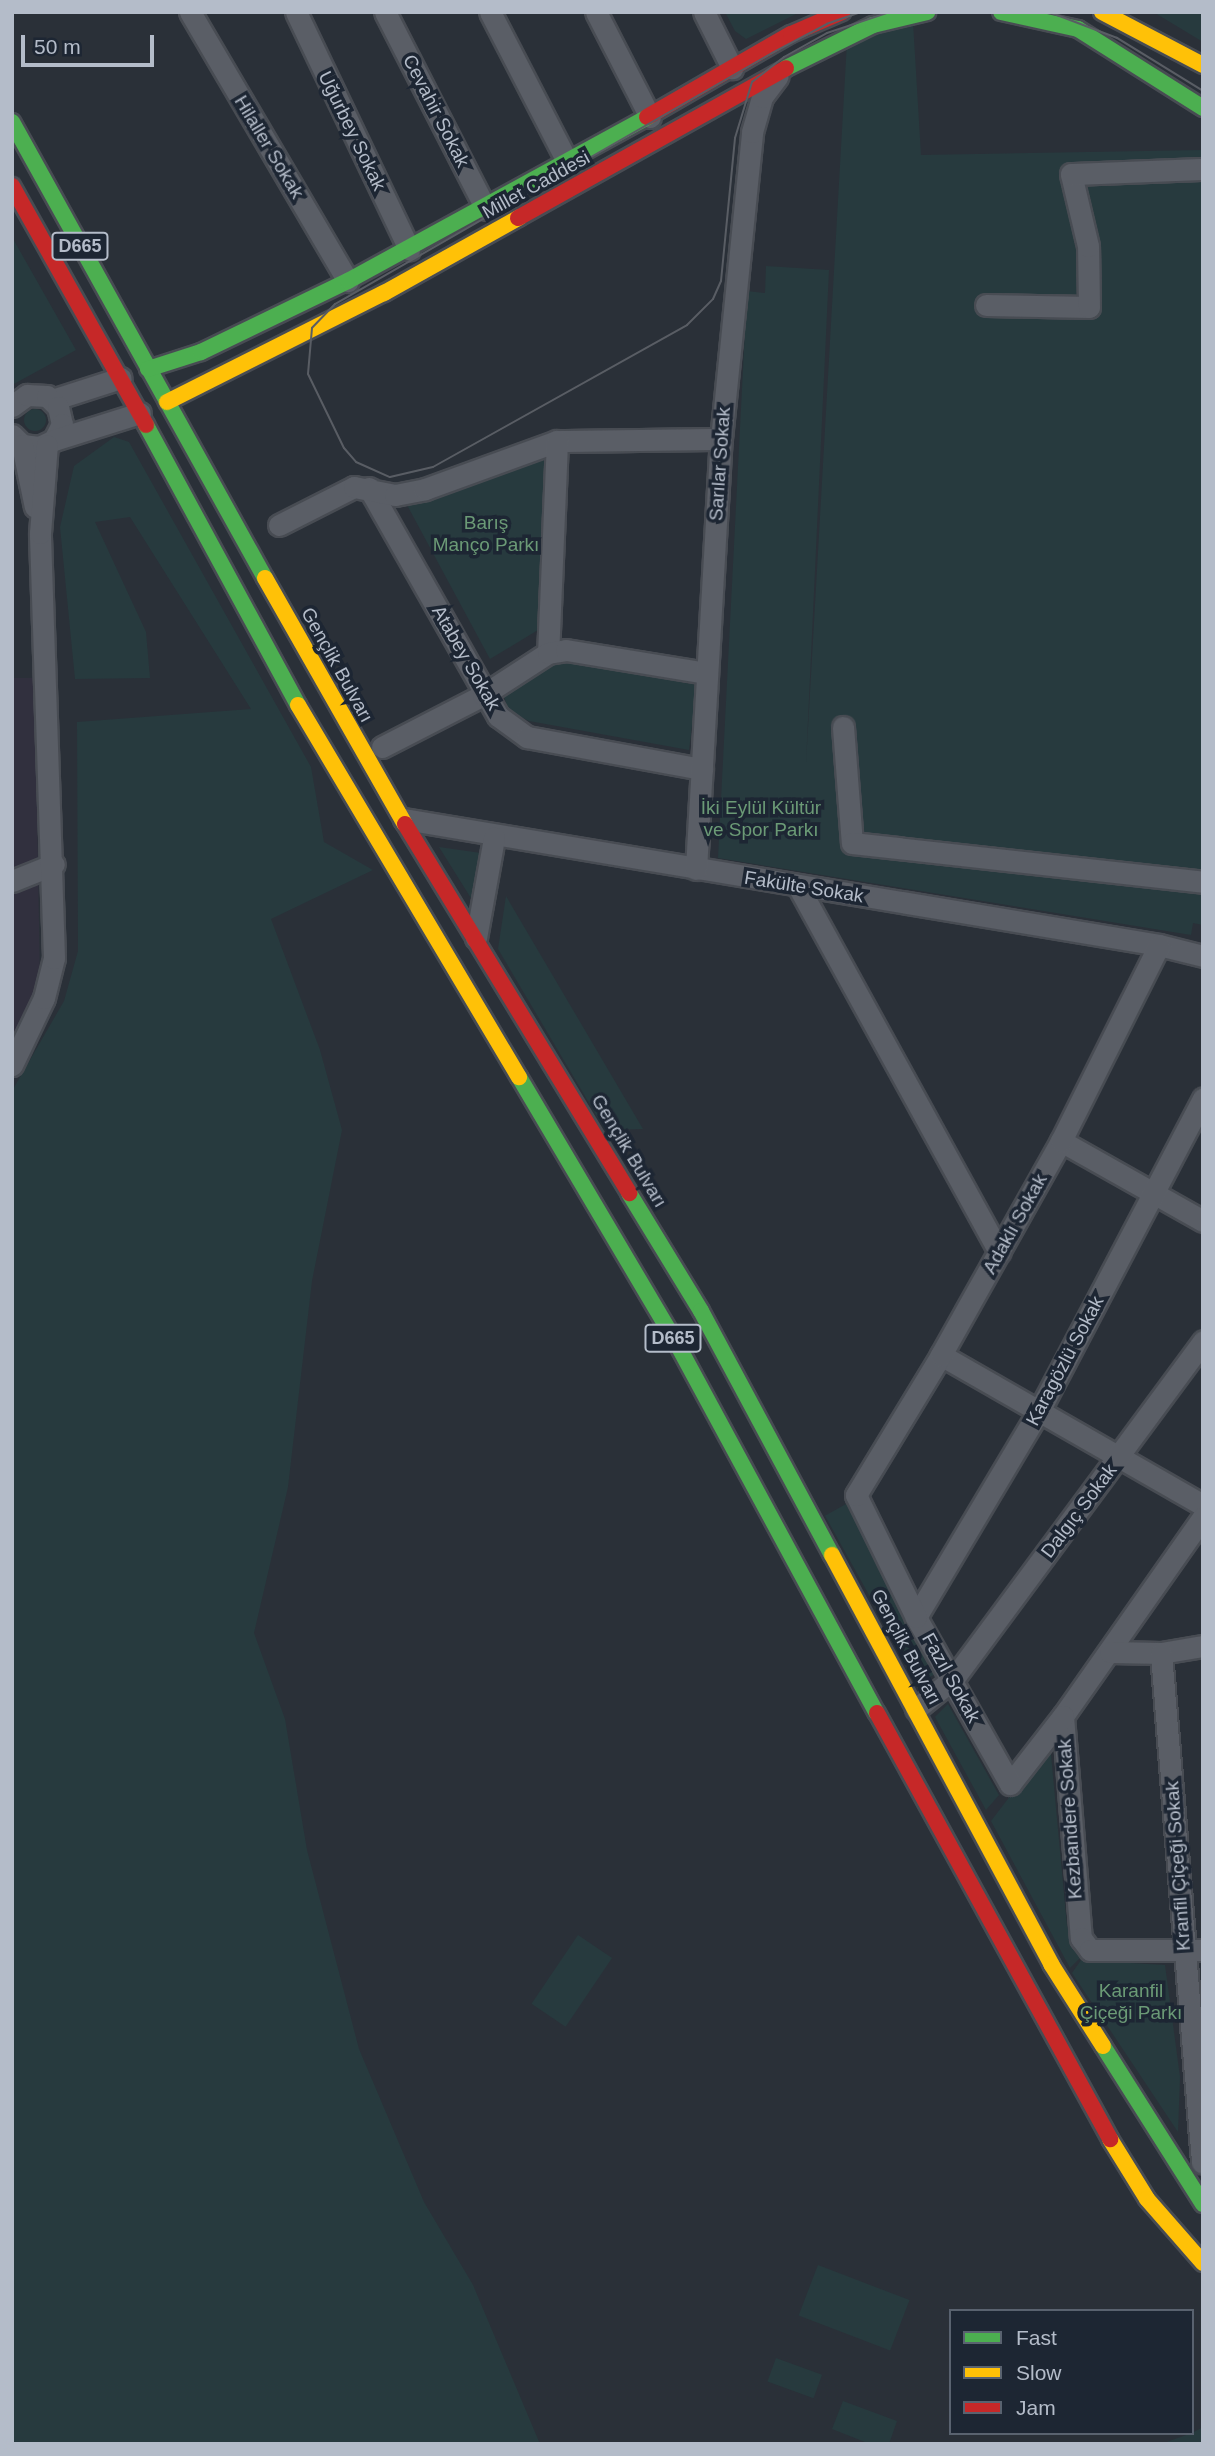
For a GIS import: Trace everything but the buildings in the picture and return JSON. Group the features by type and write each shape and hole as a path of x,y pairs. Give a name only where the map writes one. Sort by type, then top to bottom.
{"main road":[{"name":"Millet Caddesi","path":"121,377 201,352 348,281 486,209 791,34 842,12"},
{"name":"Millet Caddesi","path":"140,413 384,293 783,69 873,25 927,12"},
{"path":"1001,12 1077,29 1203,108"},
{"path":"1102,12 1203,65"},
{"name":"Gençlik Bulvarı","path":"12,122 148,369 404,819 701,1311 1051,1964 1203,2204"},
{"name":"D665","path":"12,186 121,377 254,631 676,1342 1083,2095 1147,2199 1203,2263"}],"street":[{"name":"Hilaller Sokak","path":"190,12 348,281"},
{"name":"Uğurbey Sokak","path":"296,12 409,249"},
{"name":"Cevahir Sokak","path":"385,12 486,209"},
{"path":"490,12 568,163"},
{"path":"596,12 650,117"},
{"path":"707,15 732,68"},
{"name":"Sarılar Sokak","path":"696,869 721,439 752,132 762,97 783,69"},
{"path":"986,305 1089,307 1088,246 1071,174 1203,169"},
{"path":"14,403 34,394 52,400 121,377"},
{"path":"12,1065 44,998 54,958 54,864 40,533 50,443 62,415 52,400"},
{"path":"40,533 16,440 50,443 140,413"},
{"path":"279,525 354,487 395,495 425,489 558,441 721,439"},
{"path":"548,653 558,441"},
{"name":"Atabey Sokak","path":"369,488 483,695 498,716 527,737 702,769"},
{"path":"382,747 483,695 548,653 566,650 707,673"},
{"path":"843,727 852,843 1203,882"},
{"name":"Fakülte Sokak","path":"404,819 494,838 1159,945 1203,956"},
{"path":"476,938 494,838"},
{"path":"12,865 54,864"},
{"path":"12,881 54,864"},
{"path":"798,886 999,1252"},
{"name":"Adaklı Sokak","path":"856,1494 941,1355 1061,1142 1159,945"},
{"name":"Karagözlü Sokak","path":"916,1617 1039,1411 1203,1098"},
{"path":"1061,1142 1203,1222"},
{"name":"Dalgıç Sokak","path":"916,1709 954,1678 1120,1457 1203,1341"},
{"path":"941,1355 1203,1505"},
{"name":"Fazıl Sokak","path":"856,1494 916,1617 954,1678 1010,1784 1063,1716"},
{"path":"1110,1652 1203,1517"},
{"path":"1110,1652 1161,1653 1203,1646"},
{"name":"Kezbandere Sokak","path":"1110,1652 1063,1716 1076,1917 1090,1950 1194,1950"},
{"name":"Kranfil Çiçeği Sokak","path":"1161,1653 1194,1950 1202,2162"}],"shaded area":[{"path":"12,678 35,678 40,983 12,1042"}],"green space":[{"path":"725,12 800,12 746,39 735,31"},
{"path":"1153,12 1203,12 1203,42 1155,13"},
{"name":"İki Eylül Kültür ve Spor Parkı","path":"913,22 921,155 1203,150 1203,925 1193,923 1191,935 718,858 747,291 765,293 766,266 829,270 806,763 847,42"},
{"path":"12,237 76,350 12,385"},
{"path":"35,409 43,412 46,420 43,428 35,431 27,428 24,420 27,412"},
{"path":"114,437 129,442 311,767 324,842 373,870 271,919 320,1050 342,1130 312,1281 288,1487 254,1633 285,1719 307,1850 359,2049 424,2202 473,2285 540,2444 12,2444 12,1091 64,1001 78,951 77,722 251,709 130,517 95,522 146,632 150,678 75,679 60,527 74,466"},
{"name":"Barış Manço Parkı","path":"547,450 538,630 490,659 407,505"},
{"path":"567,661 697,685 689,750 529,721 509,711 504,697 548,664"},
{"path":"439,847 481,853 474,903"},
{"path":"506,896 643,1129 605,1130 498,949"},
{"path":"846,1504 939,1672 918,1684 825,1516"},
{"path":"948,1704 999,1795 986,1810 935,1717"},
{"path":"1050,1744 1067,1926 1080,1958 1070,1968 991,1821"},
{"path":"578,1935 612,1958 566,2027 532,2004"},
{"name":"Karanfil Çiçeği Parkı","path":"1081,1960 1165,1965 1180,2077 1178,2132 1072,1973"},
{"path":"818,2265 909,2300 890,2351 799,2315"},
{"path":"776,2358 822,2375 813,2398 767,2381"},
{"path":"843,2401 897,2421 889,2444 870,2444 832,2429"},
{"path":"1203,2427 1203,2444 1161,2444 1194,2435 1194,2432"}],"tram line":[{"path":"861,12 827,24 772,53 335,304 312,328 308,374 344,448 356,462 390,477 433,467 687,325 713,299 721,281 735,138 752,82 784,57 827,33 890,12"},
{"path":"1049,12 1117,38 1203,91"}],"traffic: fast":[{"path":"786,68 873,25 927,12"},
{"path":"1001,12 1078,29 1203,108"},
{"path":"148,369 201,352 348,281 647,117"},
{"path":"12,122 265,578"},
{"path":"146,425 298,705"},
{"path":"519,1077 676,1342 877,1713"},
{"path":"629,1193 701,1311 832,1555"},
{"path":"1103,2046 1203,2204"}],"traffic: slow":[{"path":"1102,12 1203,65"},
{"path":"167,402 384,293 518,218"},
{"path":"265,578 405,824"},
{"path":"298,705 519,1077"},
{"path":"832,1555 1051,1964 1103,2046"},
{"path":"1110,2139 1147,2199 1203,2263"}],"traffic: jam":[{"path":"647,117 791,34 842,12"},
{"path":"518,218 786,68"},
{"path":"12,186 146,425"},
{"path":"405,824 629,1193"},
{"path":"877,1713 1110,2139"}]}
